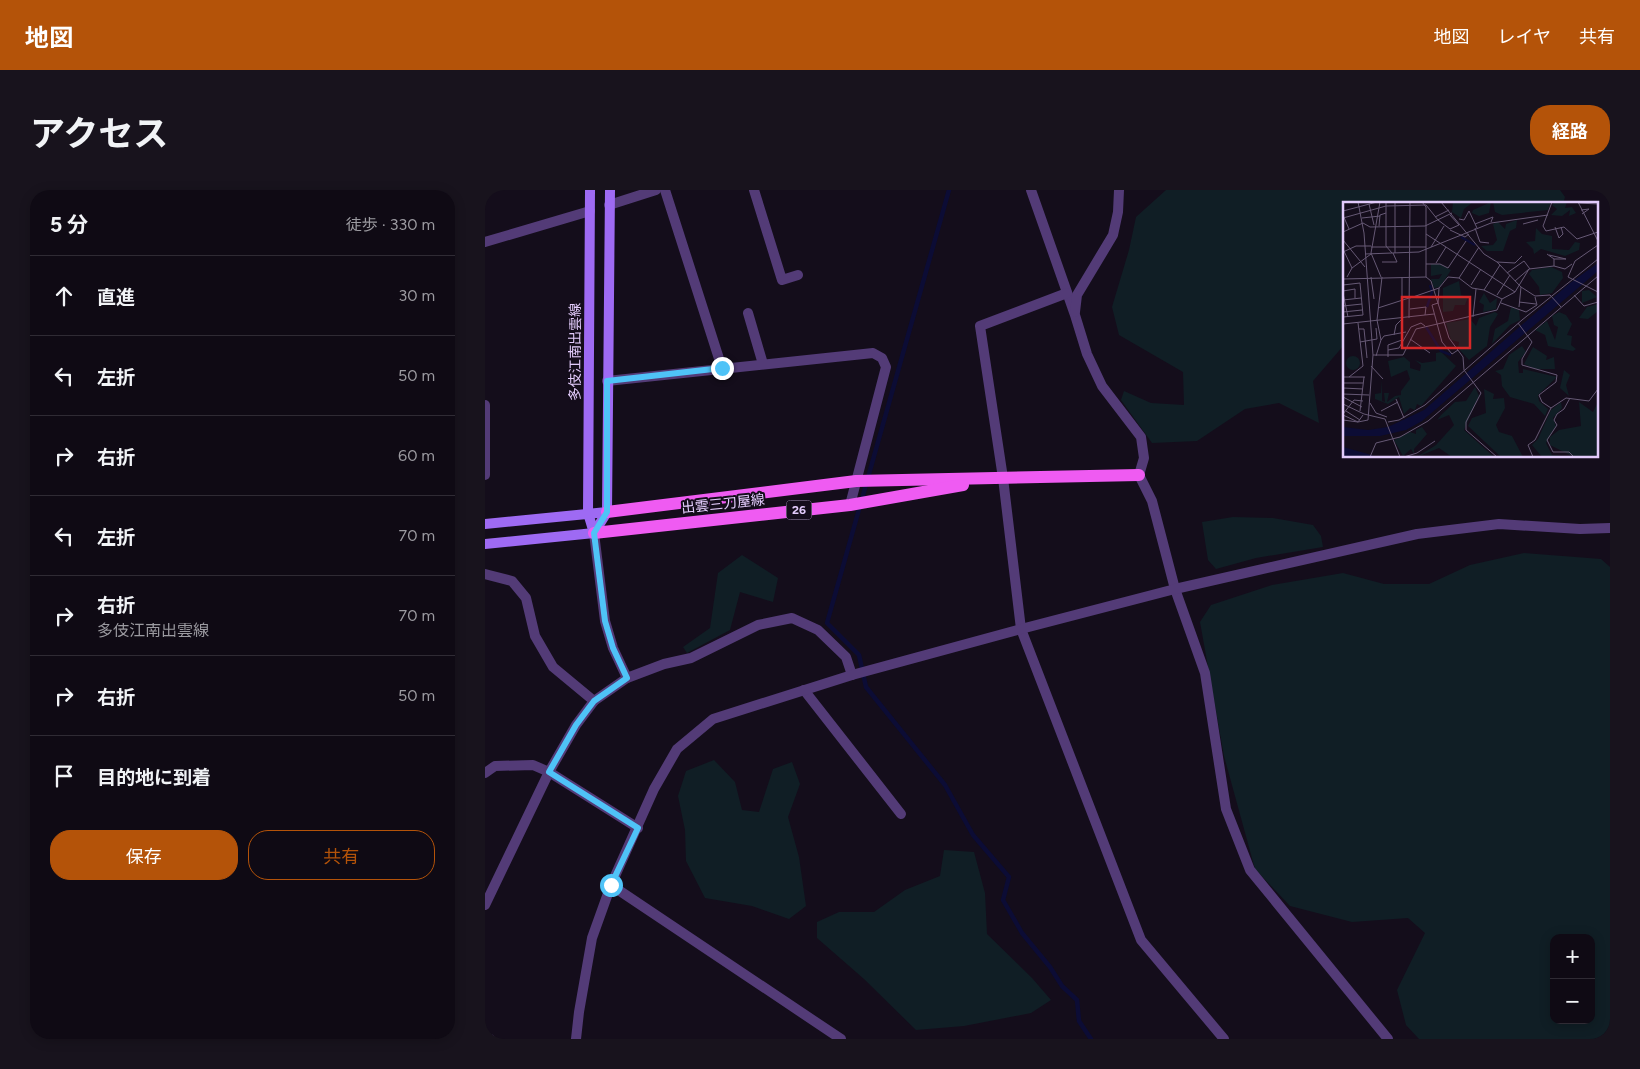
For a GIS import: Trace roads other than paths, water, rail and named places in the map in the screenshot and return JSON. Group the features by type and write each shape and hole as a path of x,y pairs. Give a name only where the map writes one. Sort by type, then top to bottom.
{"main road":[{"name":"多伎江南出雲線","path":"590,190 588,513 594,533"},
{"path":"485,544 594,533 607,512 610,190"},
{"name":"出雲三刀屋線","path":"607,512 856,481 1139,475"},
{"name":"出雲三刀屋線","path":"594,533 850,505 1003,478"},
{"path":"485,524 607,512"}],"street":[{"path":"609,205 656,190"},
{"path":"665,190 722,368"},
{"path":"754,190 782,280 798,275"},
{"path":"1031,190 1087,354 1102,386 1141,437 1144,458 1139,475 1151,501 1175,589 1205,673 1226,809 1249,870 1388,1039"},
{"path":"1075,315 1077,295 1113,235 1118,212 1119,190"},
{"path":"485,242 590,211"},
{"path":"1067,293 981,326 1003,478 1021,629 1141,940 1223,1039"},
{"path":"748,313 763,364"},
{"path":"607,381 873,353 882,358 886,367 850,505"},
{"path":"485,405 485,475"},
{"path":"577,1039 579,1012 592,938 611,885 654,789 677,749 713,719 852,675 1021,629 1175,589 1417,534 1499,524 1580,529 1610,528"},
{"path":"594,533 605,621 613,648 627,678"},
{"path":"485,574 512,580 526,598 535,636 553,667 594,701"},
{"path":"485,905 549,772 576,725 594,701 627,678 664,664 691,658 758,626 792,618 818,630 832,643 846,657 852,675"},
{"path":"804,690 901,814"},
{"path":"485,774 495,766 533,765 549,772 638,828"},
{"path":"611,885 841,1039"},
{"path":"485,1036 490,1039"}],"waterway":[{"path":"949,190 827,623 859,655 866,687 945,785 973,835 1009,877 1003,900 1022,933 1050,967 1062,986 1077,1000 1079,1021 1091,1039"}]}
